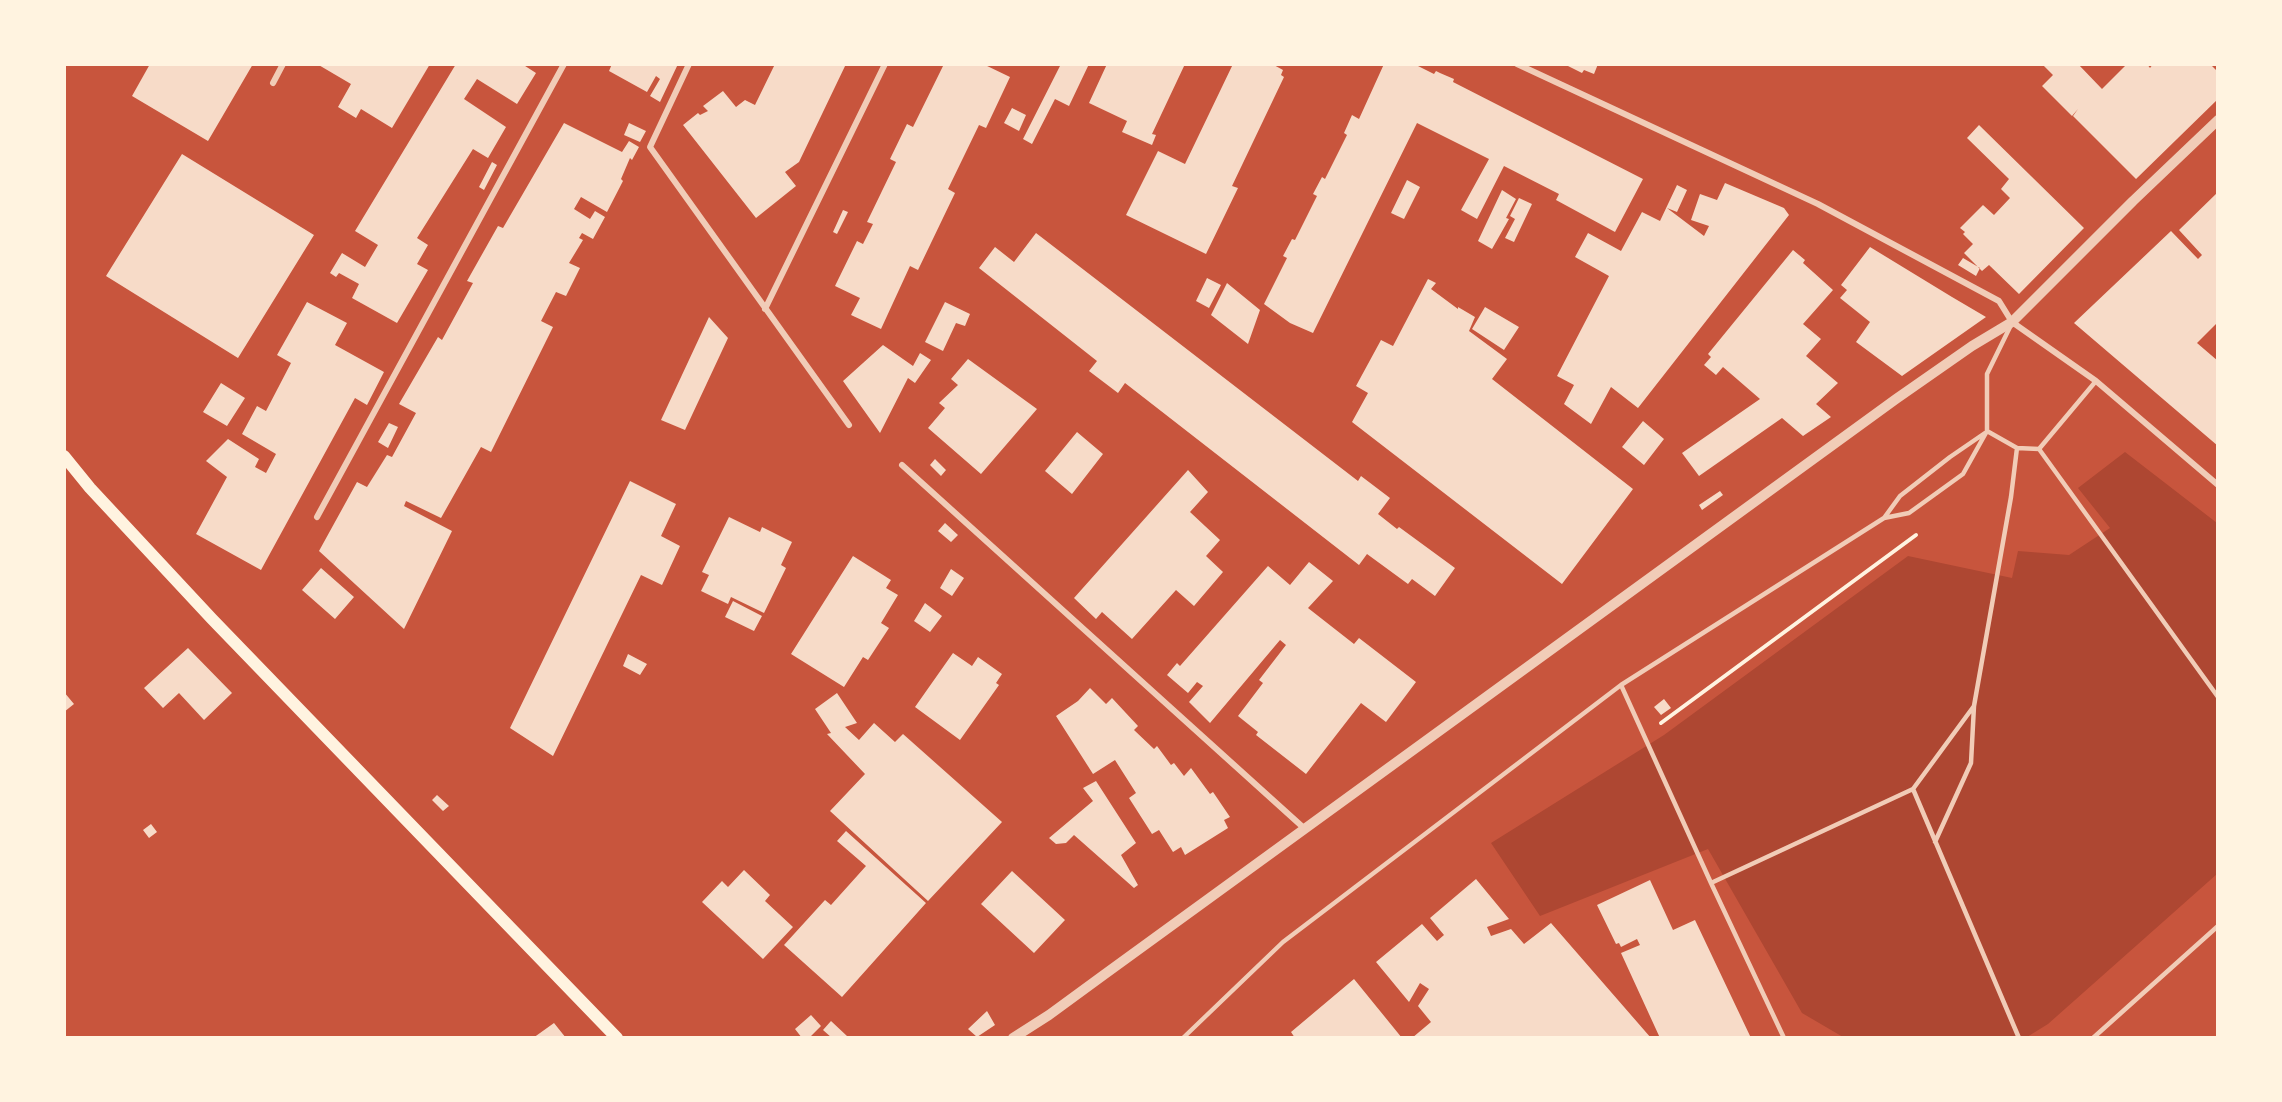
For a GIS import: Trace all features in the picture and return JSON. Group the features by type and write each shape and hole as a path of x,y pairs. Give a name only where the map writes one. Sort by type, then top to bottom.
{"main road":[{"path":"64,456 90,488 212,619 616,1038"}],"street":[{"path":"273,83 283,64"},
{"path":"317,517 564,64"},
{"path":"689,64 650,147 849,425"},
{"path":"765,309 885,64"},
{"path":"1517,64 1818,204 1999,301 2012,322 2096,381 2217,485"},
{"path":"1013,1038 1048,1015 1896,399 1972,346 2012,322 2217,120"},
{"path":"902,465 1305,829"}],"lane":[{"path":"1183,1038 1283,942 1622,685 1884,518 1909,513 1964,474 1988,432 1987,374 2012,322"},
{"path":"2039,449 2096,381"},
{"path":"1988,432 2017,448 2039,449"},
{"path":"1884,518 1900,496 1950,457 1988,432"},
{"path":"1935,842 1971,763 1974,706 2011,497 2017,448"},
{"path":"2039,449 2217,697"},
{"path":"1622,685 1711,883 1786,1038"},
{"path":"1711,883 1913,789 1974,706"},
{"path":"1913,789 2019,1038"},
{"path":"2092,1038 2217,926"}],"path":[{"path":"1645,735 1921,531"}],"shaded area":[{"path":"2125,452 2217,523 2217,874 2048,1024 2027,1037 1843,1037 1802,1013 1708,849 1540,916 1491,843 1664,735 1908,556 2012,578 2018,551 2069,555 2110,528 2078,488"}],"building":[{"path":"150,64 253,64 208,141 132,96"},
{"path":"317,64 430,64 392,128 361,109 356,118 338,107 351,84"},
{"path":"456,64 522,64 536,73 517,104 477,79 464,99 506,127 488,158 473,149 417,238 428,245 417,264 428,270 397,323 352,298 359,284 339,273 336,277 330,273 342,253 365,267 378,245 355,231"},
{"path":"612,64 678,64 660,102 650,96 660,79 656,76 647,92 609,71"},
{"path":"775,64 846,64 799,162 785,172 796,186 756,218 683,125 698,113 700,115 708,111 703,106 723,91 736,107 745,100 755,105"},
{"path":"944,64 983,64 1010,77 986,128 979,125 948,189 955,193 918,270 910,266 881,329 851,315 860,298 835,286 857,241 863,244 873,224 867,222 896,162 890,159 907,124 913,127"},
{"path":"1061,64 1089,64 1069,106 1055,99 1032,144 1023,139"},
{"path":"1107,64 1185,64 1152,134 1156,135 1152,145 1122,132 1127,121 1089,103"},
{"path":"1233,64 1272,64 1283,70 1281,75 1284,77 1232,186 1238,188 1206,254 1126,215 1158,151 1185,164"},
{"path":"1384,64 1414,64 1434,74 1436,71 1454,79 1453,82 1643,179 1615,232 1556,200 1559,194 1504,166 1477,219 1461,210 1489,159 1417,123 1313,333 1290,323 1264,304 1287,258 1283,256 1292,239 1295,240 1317,196 1313,194 1322,177 1325,179 1347,135 1344,133 1352,115 1359,119"},
{"path":"1564,64 1598,64 1594,74 1584,70 1582,73"},
{"path":"2042,64 2078,64 2102,89 2127,64 2147,64 2150,68 2153,64 2210,64 2218,72 2218,99 2136,179 2073,116 2078,109 2072,116 2042,86 2053,75"},
{"path":"1012,108 1026,115 1019,131 1004,123"},
{"path":"564,123 622,152 629,141 639,147 632,160 630,158 621,179 623,181 607,212 581,197 574,209 590,219 595,211 605,217 593,239 582,233 579,238 583,240 569,263 580,268 566,296 556,292 541,321 553,327 491,452 481,447 441,518 406,501 404,506 452,531 404,629 319,551 357,482 367,487 387,455 392,457 416,413 399,404 438,337 442,340 473,283 467,281 498,226 503,228"},
{"path":"629,123 646,131 640,142 624,135"},
{"path":"1979,125 2084,228 2019,294 1989,265 1982,271 1964,253 1973,244 1960,228 1983,205 1994,215 2010,198 2001,189 2009,179 1967,138"},
{"path":"182,154 314,235 238,358 106,276"},
{"path":"492,162 497,165 484,190 479,187"},
{"path":"1407,180 1420,187 1404,219 1391,213"},
{"path":"1725,183 1784,208 1789,215 1638,408 1611,387 1591,424 1564,404 1574,385 1557,376 1609,276 1575,257 1588,233 1621,251 1642,212 1660,221 1677,185 1687,190 1677,212 1667,208 1704,236 1709,226 1691,220 1700,194 1717,200"},
{"path":"1502,190 1516,199 1506,218 1509,219 1492,249 1478,241"},
{"path":"2218,192 2218,322 2197,343 2218,361 2218,446 2074,323 2171,231 2198,259 2202,255 2179,230"},
{"path":"1519,198 1532,204 1514,242 1505,238 1515,219 1510,216"},
{"path":"843,210 848,212 837,234 833,232"},
{"path":"1036,233 1358,481 1361,476 1390,498 1378,514 1455,568 1435,596 1412,579 1408,584 1367,554 1359,565 1125,383 1118,393 1089,371 1097,361 979,268 995,247 1014,262"},
{"path":"1870,247 1986,317 1902,376 1856,342 1870,322 1840,298 1847,290 1841,285"},
{"path":"1793,250 1805,260 1803,263 1833,290 1803,324 1821,339 1806,356 1838,383 1816,404 1831,417 1803,436 1782,418 1699,476 1682,453 1760,399 1723,367 1716,375 1704,365 1711,357 1708,354"},
{"path":"1963,258 1980,268 1976,276 1958,265"},
{"path":"1207,278 1221,285 1209,308 1196,301"},
{"path":"1428,279 1436,283 1431,289 1458,309 1458,307 1475,317 1469,331 1507,359 1492,379 1633,489 1562,584 1352,422 1368,393 1356,386 1381,340 1393,346"},
{"path":"1227,283 1260,310 1248,344 1211,315"},
{"path":"307,302 347,323 335,345 384,372 367,405 355,398 261,570 196,534 227,477 206,461 228,439 259,459 255,467 266,473 276,454 242,434 257,406 266,411 291,363 277,355"},
{"path":"945,302 970,314 965,326 956,323 943,351 925,342"},
{"path":"1485,307 1519,327 1504,350 1472,329"},
{"path":"709,317 728,338 685,430 661,420"},
{"path":"883,345 913,366 920,353 931,360 915,383 908,378 880,433 843,381"},
{"path":"968,359 1037,409 981,474 928,428 945,408 939,403 958,385 951,379"},
{"path":"221,383 245,398 227,426 203,412"},
{"path":"1643,421 1664,439 1644,465 1622,447"},
{"path":"389,423 398,427 388,448 378,442"},
{"path":"1077,432 1103,454 1072,494 1045,471"},
{"path":"935,459 946,470 941,476 930,465"},
{"path":"1188,470 1208,492 1190,512 1220,540 1206,556 1223,572 1194,606 1176,590 1132,639 1102,612 1096,619 1074,598"},
{"path":"630,481 676,504 661,536 680,546 662,585 641,575 553,756 510,728"},
{"path":"1720,491 1723,495 1702,510 1699,505"},
{"path":"729,517 760,532 762,527 792,542 781,565 786,568 764,613 731,597 728,604 701,591 709,575 702,572"},
{"path":"945,523 958,535 951,542 938,531"},
{"path":"853,556 891,580 886,588 898,595 881,623 889,628 868,660 863,657 844,687 791,654"},
{"path":"1309,562 1333,581 1308,608 1354,644 1359,638 1416,682 1386,722 1361,703 1306,774 1256,735 1258,732 1238,716 1263,683 1259,680 1286,645 1280,640 1210,723 1189,702 1203,686 1197,682 1188,693 1167,675 1177,663 1180,666 1268,566 1290,585"},
{"path":"321,568 354,597 335,619 302,590"},
{"path":"951,569 964,578 952,596 940,588"},
{"path":"733,601 762,616 754,631 725,617"},
{"path":"925,603 942,616 930,632 914,621"},
{"path":"188,648 232,693 204,720 179,693 163,708 144,688"},
{"path":"953,653 972,666 978,657 1002,674 996,683 999,685 960,740 915,707"},
{"path":"628,654 647,664 640,675 623,666"},
{"path":"1090,688 1106,704 1112,698 1138,726 1134,730 1154,749 1157,746 1171,765 1174,763 1184,776 1191,768 1210,794 1213,792 1230,817 1224,820 1228,828 1185,855 1181,847 1173,852 1159,830 1152,834 1129,798 1136,793 1115,760 1093,774 1056,716 1078,701"},
{"path":"64,692 74,704 64,712"},
{"path":"837,693 857,723 845,727 859,740 874,723 895,742 903,734 1002,822 928,901 830,811 865,774 827,734 831,733 815,709"},
{"path":"1664,699 1671,708 1661,715 1654,707"},
{"path":"1096,781 1136,843 1121,855 1138,885 1134,888 1074,835 1066,843 1056,844 1049,838 1093,801 1083,788"},
{"path":"437,795 449,806 443,811 432,800"},
{"path":"151,824 157,832 149,838 143,830"},
{"path":"846,831 926,903 842,997 784,945 825,900 831,905 866,866 837,841"},
{"path":"744,870 770,895 765,901 793,927 763,959 702,902 722,881 728,887"},
{"path":"1012,871 1065,920 1034,953 981,904"},
{"path":"1476,879 1509,919 1487,927 1491,936 1511,929 1524,944 1551,923 1651,1038 1412,1038 1431,1022 1418,1006 1429,989 1420,983 1409,1002 1376,962 1422,924 1437,941 1444,935 1430,918"},
{"path":"1650,880 1673,930 1695,920 1751,1038 1660,1038 1621,953 1640,945 1637,939 1621,947 1619,943 1616,944 1597,905"},
{"path":"1354,979 1402,1038 1295,1038 1291,1032"},
{"path":"987,1011 995,1025 977,1037 968,1029"},
{"path":"811,1015 821,1026 809,1038 802,1038 795,1029"},
{"path":"831,1021 847,1036 846,1038 832,1038 823,1030"},
{"path":"554,1023 566,1038 533,1038"}]}
